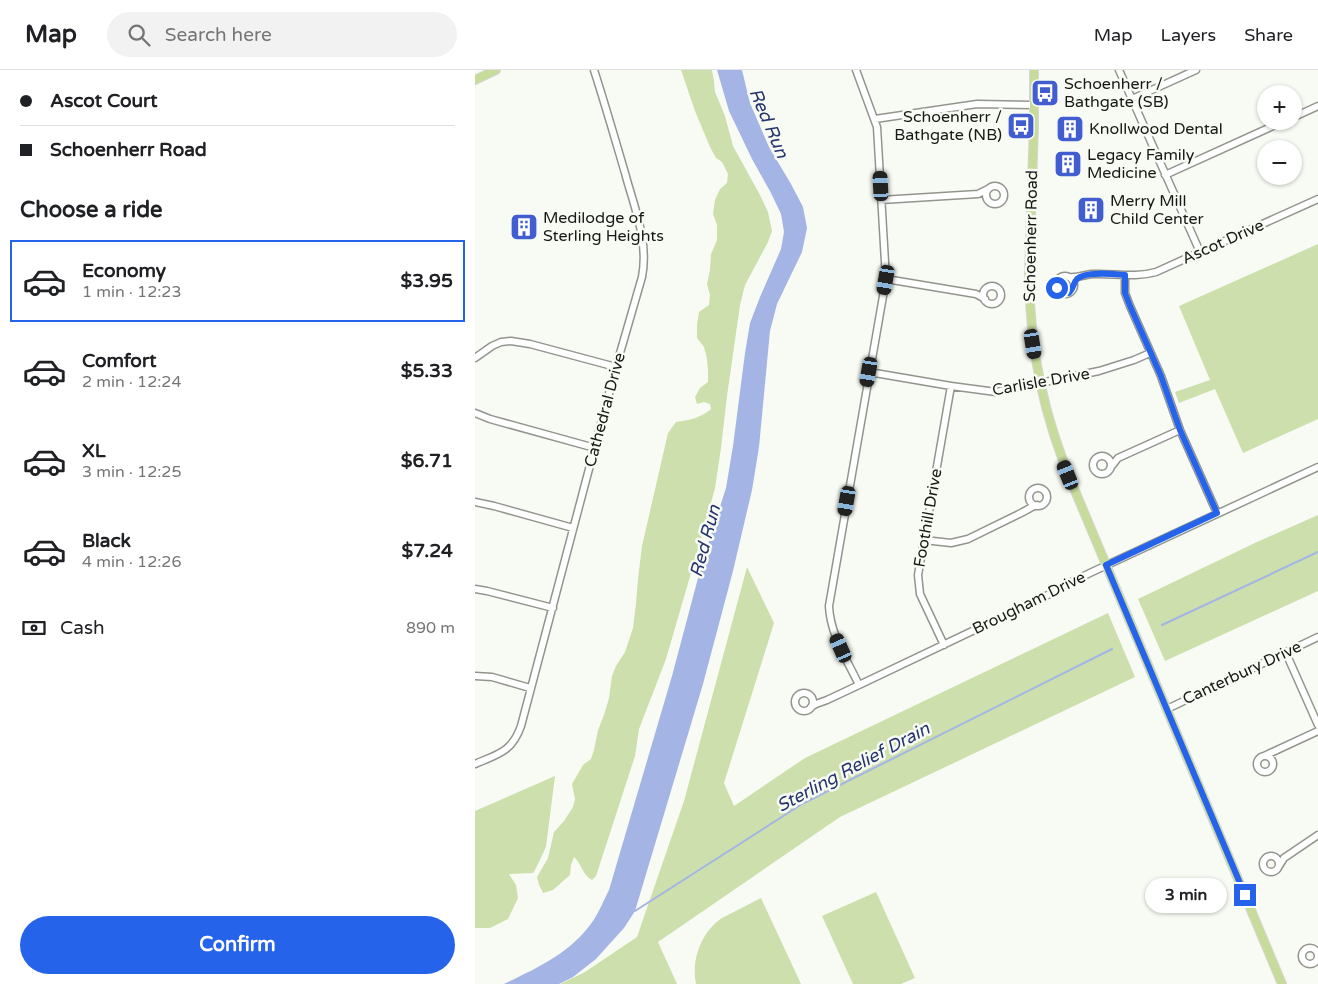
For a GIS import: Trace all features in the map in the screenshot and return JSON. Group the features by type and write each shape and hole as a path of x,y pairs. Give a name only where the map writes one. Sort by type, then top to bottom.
{"main road":[{"path":"475,80 496,70"},
{"name":"Schoenherr Road","path":"1034,70 1029,299 1033,344 1048,418 1060,454 1106,565 1283,984"}],"street":[{"name":"Cathedral Drive","path":"475,764 508,748 517,735 642,277 644,248 639,222 594,70"},
{"path":"856,70 875,119 878,139 886,280 829,606 830,620 834,633 859,685"},
{"path":"1119,70 1200,252"},
{"path":"1132,99 1196,70"},
{"path":"875,119 977,104 1034,105"},
{"path":"1302,113 1318,106"},
{"path":"1165,175 1264,130"},
{"path":"881,200 978,194 993,186 999,187 1003,192 1002,200 997,203 992,203 978,194"},
{"path":"987,200 986,194 988,189"},
{"name":"Ascot Drive","path":"1069,277 1093,274 1125,275 1151,273 1318,200"},
{"path":"1125,275 1125,293 1161,376 1180,430 1217,513"},
{"path":"1074,283 1071,278 1063,276 1058,280 1056,286 1059,291 1069,293 1073,289 1074,283 1080,277"},
{"path":"886,280 976,294 990,303 995,303 999,300 1001,294 999,289 994,286 988,287 976,294"},
{"path":"985,299 986,289"},
{"path":"475,358 492,346 501,342 511,341 530,344 616,367"},
{"name":"Carlisle Drive","path":"869,372 996,392 1099,371 1150,353"},
{"name":"Foothill Drive","path":"943,645 920,594 918,575 951,386"},
{"path":"475,413 490,419 595,448"},
{"path":"1118,458 1101,456 1096,458 1094,469 1099,473 1105,473 1118,458 1180,430"},
{"path":"1107,457 1111,466"},
{"name":"Brougham Drive","path":"811,707 1052,593 1106,565 1318,467"},
{"path":"924,540 951,543 968,539 1027,509 1042,504 1046,500 1046,494 1043,489 1031,490 1027,509"},
{"path":"1029,498 1032,503 1037,505"},
{"path":"475,502 573,528"},
{"path":"475,589 553,608"},
{"name":"Canterbury Drive","path":"1167,708 1318,637"},
{"path":"1285,652 1318,725"},
{"path":"475,676 492,677 530,688"},
{"path":"811,697 813,702 809,709 803,710 798,708 796,703 797,697 801,694 807,694 821,702"},
{"path":"1274,751 1273,766 1270,771 1260,771 1257,766 1257,760 1261,757 1264,756 1274,751 1318,731"},
{"path":"1264,756 1269,757 1273,761"},
{"path":"1284,858 1270,856 1265,858 1263,867 1271,872 1276,870 1284,858 1318,835"},
{"path":"1275,857 1279,866"},
{"path":"1309,948 1316,950 1318,959 1311,964 1305,962 1302,958 1304,950 1309,948"}],"green space":[{"path":"681,70 712,70 715,92 725,116 733,146 768,212 772,231 745,285 740,305 715,488 705,525 666,659 639,729 635,756 596,876 592,880 589,878 574,857 570,875 553,890 543,893 537,877 548,858 554,832 573,807 575,799 572,784 583,765 591,759 609,698 612,676 625,652 633,628 642,546 668,433 676,422 699,417 711,409 710,404 704,402 697,404 695,397 700,388 708,382 707,359 704,347 697,338 697,325 699,312 709,305 710,295 707,284 711,254 717,240 717,225 713,214 715,200 720,189 727,183 728,174 722,162 716,158 710,147"},
{"path":"1318,244 1318,419 1243,453 1215,389 1179,403 1175,392 1210,380 1179,306"},
{"path":"1318,515 1318,591 1165,661 1138,599"},
{"path":"747,567 774,623 724,783 734,806 805,758 1108,613 1135,677 840,817 658,942 677,984 560,984 585,972 637,937 684,801"},
{"path":"555,776 546,847 535,870 533,873 509,874 516,885 518,898 508,919 490,928 475,928 475,811"},
{"path":"876,892 915,978 901,984 853,984 822,916"},
{"path":"761,898 801,984 696,984 696,956 708,931 722,918"}],"water":[{"name":"Red Run","path":"717,70 742,70 750,103 769,147 803,207 807,228 802,252 777,304 770,331 759,447 752,490 703,684 635,911 624,928 596,959 573,977 559,984 504,984 529,972 564,951 593,921 609,890 672,676 702,563 726,488 750,323 781,249 784,232 781,214 729,111"}],"waterway":[{"name":"Sterling Relief Drain","path":"1162,625 1318,552"},
{"name":"Sterling Relief Drain","path":"635,911 802,804 1112,649"}],"place":[{"name":"Schoenherr / Bathgate (SB)","path":"1045,93"},
{"name":"Schoenherr / Bathgate (NB)","path":"1021,126"},
{"name":"Knollwood Dental","path":"1070,129"},
{"name":"Legacy Family Medicine","path":"1068,164"},
{"name":"Merry Mill Child Center","path":"1091,210"},
{"name":"Medilodge of Sterling Heights","path":"524,227"}],"route":[{"path":"1057,288 1061,292 1069,293 1073,289 1076,280 1084,275 1125,275 1125,293 1130,306 1161,376 1180,430 1217,513 1106,565 1245,895"}]}
